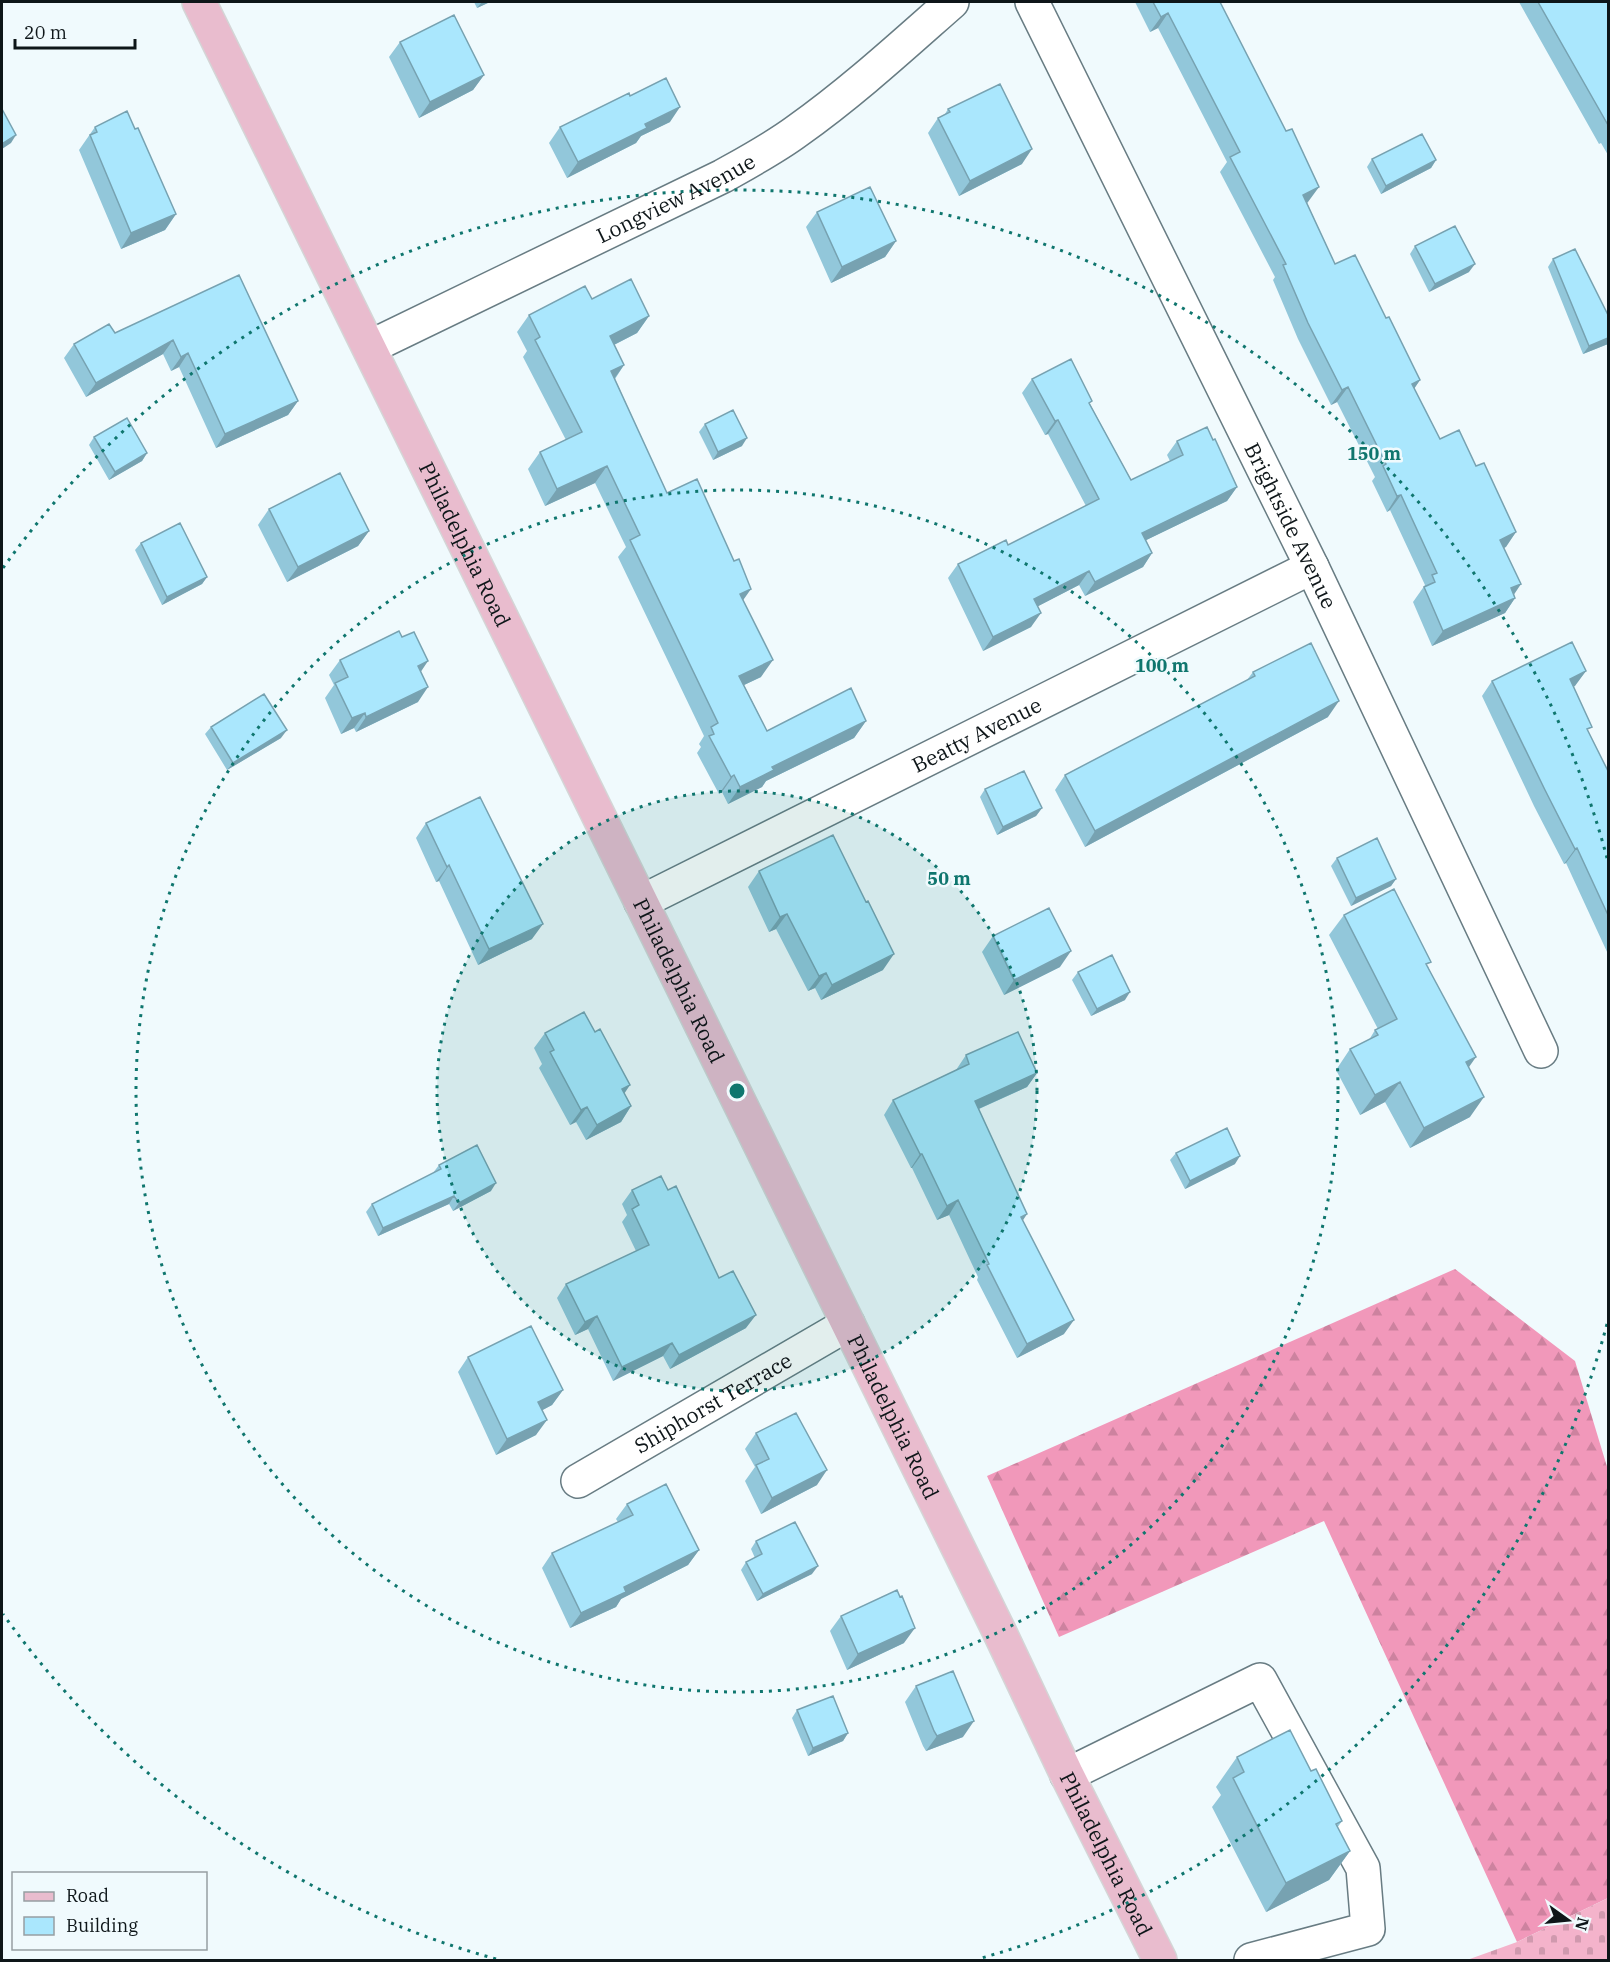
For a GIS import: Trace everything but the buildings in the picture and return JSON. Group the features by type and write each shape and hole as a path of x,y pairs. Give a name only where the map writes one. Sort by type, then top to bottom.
{"main road":[{"name":"Philadelphia Road","path":"199,2 999,1631 1067,1775 1160,1960"}],"street":[{"name":"Longview Avenue","path":"370,347 723,176 761,155 831,106 950,2"},
{"name":"Brightside Avenue","path":"1032,2 1312,567 1541,1051"},
{"name":"Beatty Avenue","path":"641,902 1312,567"},
{"name":"Shiphorst Terrace","path":"578,1481 848,1324"},
{"path":"1067,1775 1260,1680 1363,1868 1368,1929 1251,1960"}],"green space":[{"path":"1455,1269 1575,1361 1608,1470 1608,1898 1517,1942 1324,1521 1059,1637 987,1476"},
{"path":"1608,1898 1608,1960 1467,1960 1517,1942"}]}
